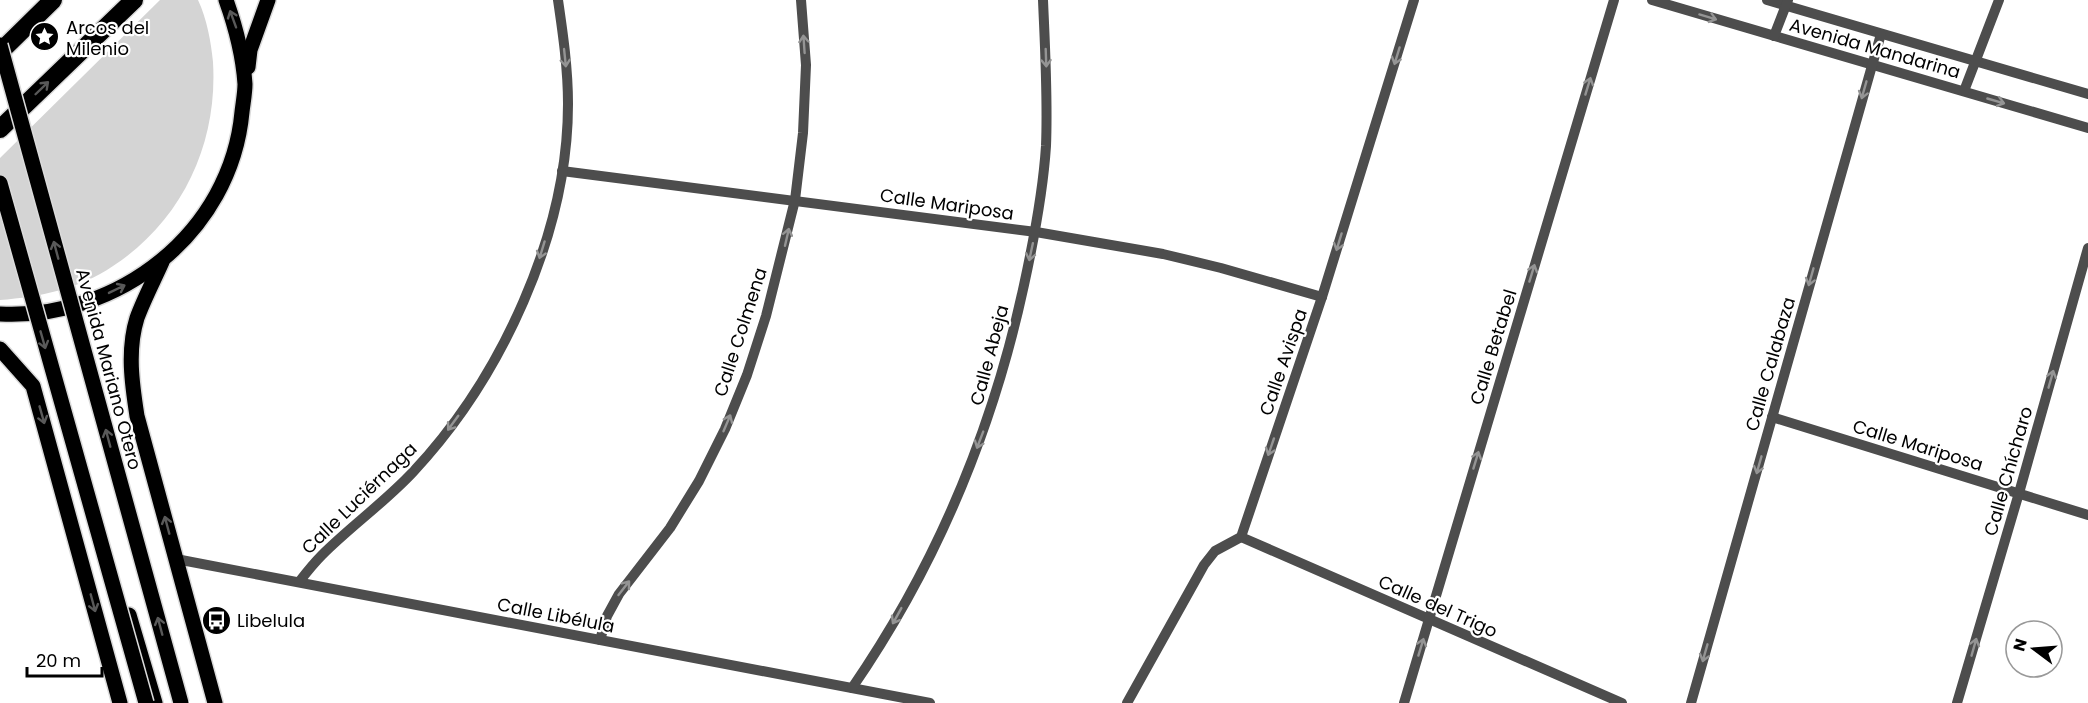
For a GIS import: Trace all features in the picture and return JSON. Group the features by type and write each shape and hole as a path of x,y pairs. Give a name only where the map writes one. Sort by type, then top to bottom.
{"highway":[{"path":"0,52 53,0"},
{"path":"0,129 134,0"}],"main road":[{"path":"226,0 239,36 245,86 240,135"},
{"path":"0,314 20,315 71,307 119,289 162,262 198,225 224,183 240,135 250,50 268,0"},
{"name":"Avenida Mariano Otero","path":"0,45 181,703"},
{"path":"0,183 146,703"},
{"name":"Avenida Mariano Otero","path":"162,262 137,319 132,349 131,380 137,416 215,703"},
{"path":"0,349 33,386 120,703"},
{"path":"33,386 61,395 67,404 155,703"}],"street":[{"name":"Calle Luciérnaga","path":"298,582 322,555 387,498 445,434 469,401 513,328 526,297 548,230 562,171 568,105 567,75 558,0"},
{"name":"Calle Colmena","path":"600,640 607,616 619,594 670,528 699,481 725,429 747,375 766,316 795,200 803,133 806,65 801,0"},
{"name":"Calle Abeja","path":"852,688 878,650 935,547 988,422 1005,364 1036,232 1046,146 1043,0"},
{"name":"Calle Avispa","path":"1241,537 1322,297 1414,0"},
{"name":"Calle Betabel","path":"1404,703 1614,0"},
{"name":"Avenida Mandarina","path":"1652,0 2088,128"},
{"name":"Avenida Mandarina","path":"1767,0 1787,3 1881,34 2088,94"},
{"path":"1964,92 1999,0"},
{"path":"1774,36 1787,3"},
{"name":"Calle Calabaza","path":"1691,703 1881,34"},
{"name":"Calle Mariposa","path":"562,171 1036,232 1162,254 1322,297"},
{"name":"Calle Chícharo","path":"1957,703 2088,248"},
{"name":"Calle Mariposa","path":"1772,417 2088,515"},
{"name":"Calle del Trigo","path":"1241,537 1622,703"},
{"path":"1127,703 1204,565 1215,550 1241,537"},
{"name":"Calle Libélula","path":"176,559 930,703"}],"shaded area":[{"path":"160,0 198,0 210,39 213,92 209,122 202,151 191,178 158,227 137,248 113,266 73,286 30,297 0,300 0,158"}],"place":[{"name":"Arcos del Milenio","path":"45,37"},
{"name":"Libelula","path":"216,620"}]}
